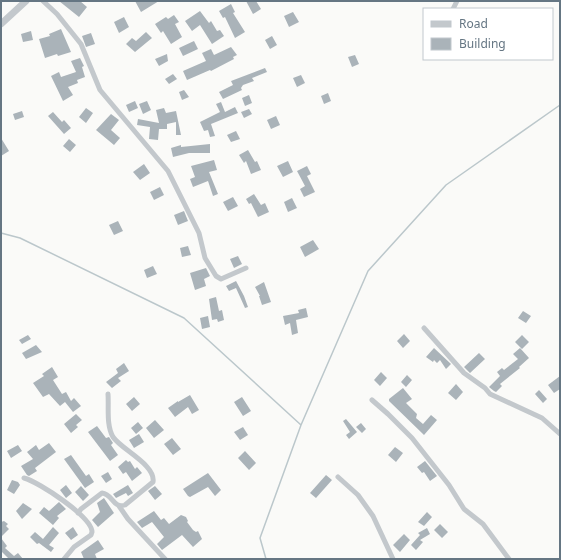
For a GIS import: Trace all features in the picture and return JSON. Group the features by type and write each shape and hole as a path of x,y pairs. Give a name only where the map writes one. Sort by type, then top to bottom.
{"street":[{"path":"1,24 26,1"},
{"path":"43,1 57,14 81,44 100,90 168,172 199,233 203,253 216,276 220,279 246,268"},
{"path":"424,328 464,374 485,388 490,394 542,418 560,434"},
{"path":"108,394 109,419 113,436 120,445 145,465 153,479 141,493 125,505 118,506"},
{"path":"372,400 412,438 449,484 464,509 483,524 509,559"},
{"path":"338,477 358,495 374,516 394,559"},
{"path":"24,478 48,490 78,513 91,526 92,532 64,559"},
{"path":"78,513 102,493 107,494 165,559"}],"building":[{"path":"59,1 80,1 87,7 79,17"},
{"path":"135,1 159,1 141,12"},
{"path":"246,1 256,1 261,9 253,14"},
{"path":"231,4 235,12 233,13 245,32 235,38 225,17 223,18 219,11"},
{"path":"200,11 209,23 211,21 217,31 220,30 224,36 212,44 200,25 192,31 185,21"},
{"path":"293,12 299,22 289,27 284,16"},
{"path":"174,15 179,22 175,24 182,37 171,44 163,31 161,33 155,24 166,17 168,19"},
{"path":"124,17 129,27 119,33 114,22"},
{"path":"61,29 71,52 45,58 39,39 50,36 49,34"},
{"path":"31,31 33,40 23,42 21,34"},
{"path":"146,32 152,38 135,52 126,44 132,38 136,41"},
{"path":"91,33 95,44 86,47 82,36"},
{"path":"272,36 277,45 270,49 265,40"},
{"path":"194,41 198,49 183,56 179,48"},
{"path":"231,47 237,55 233,57 234,59 211,71 210,70 187,80 183,71 206,61 202,53 211,49 214,55"},
{"path":"167,54 168,61 159,66 155,59"},
{"path":"355,55 359,64 352,67 348,57"},
{"path":"80,58 84,66 82,67 85,77 77,80 78,83 68,87 73,95 63,101 51,76 59,72 61,77 76,72 71,61"},
{"path":"265,68 267,72 252,78 254,81 243,85 241,88 242,90 223,99 219,92 233,85 231,81"},
{"path":"173,74 177,79 169,84 165,79"},
{"path":"301,75 305,83 297,87 293,78"},
{"path":"184,90 189,97 182,100 179,92"},
{"path":"328,93 331,101 324,104 321,96"},
{"path":"249,95 252,103 245,106 242,98"},
{"path":"135,101 138,108 129,112 126,105"},
{"path":"147,101 151,110 143,114 139,104"},
{"path":"221,102 225,112 235,107 238,113 211,124 215,136 210,137 208,130 204,131 200,122 220,112 216,104"},
{"path":"86,108 93,113 86,123 79,117"},
{"path":"164,108 166,113 176,111 181,135 176,135 176,122 167,124 167,129 159,129 158,140 149,139 150,127 137,125 138,119 159,123 156,110"},
{"path":"249,109 252,114 244,118 241,112"},
{"path":"22,111 24,117 15,120 13,114"},
{"path":"53,112 62,122 64,120 71,128 64,134 48,116"},
{"path":"111,114 119,120 111,130 120,138 114,145 96,130"},
{"path":"276,116 280,125 271,129 267,120"},
{"path":"236,131 240,139 231,142 227,135"},
{"path":"1,138 9,151 1,156"},
{"path":"69,139 76,145 70,152 63,146"},
{"path":"210,144 210,153 189,153 173,157 171,148 181,145 181,147"},
{"path":"248,150 255,162 257,161 261,170 251,174 246,161 244,163 239,155"},
{"path":"214,160 217,170 209,172 218,194 213,196 208,181 193,187 190,179 195,177 191,166"},
{"path":"288,161 293,172 283,177 277,166"},
{"path":"144,164 150,173 140,180 133,172"},
{"path":"307,166 311,174 307,176 315,192 304,197 300,189 305,186 297,171"},
{"path":"160,187 164,195 154,200 150,192"},
{"path":"254,194 261,205 265,203 269,212 258,217 251,203 249,204 246,199"},
{"path":"233,197 238,206 228,211 223,202"},
{"path":"292,198 297,208 288,212 284,202"},
{"path":"184,211 188,221 178,225 174,215"},
{"path":"118,221 123,231 114,235 109,225"},
{"path":"313,240 319,249 305,257 300,247"},
{"path":"188,246 191,255 182,257 180,248"},
{"path":"238,256 242,264 234,268 230,259"},
{"path":"153,266 157,274 147,278 144,270"},
{"path":"206,268 210,276 204,279 206,286 195,290 190,273"},
{"path":"236,281 248,307 245,308 236,288 229,291 226,286"},
{"path":"264,282 271,302 262,305 260,296 255,287"},
{"path":"216,297 219,311 222,310 224,320 218,322 217,319 212,320 209,299"},
{"path":"306,308 308,317 296,320 298,333 292,335 290,323 285,325 283,316 299,313 298,310"},
{"path":"523,311 531,316 526,323 518,318"},
{"path":"208,316 210,327 202,329 200,318"},
{"path":"404,334 410,341 403,348 397,341"},
{"path":"28,335 31,339 22,344 19,340"},
{"path":"522,335 529,342 522,349 515,342"},
{"path":"36,345 42,352 26,359 22,353"},
{"path":"434,348 451,364 446,369 440,360 437,363 426,357"},
{"path":"520,348 529,358 519,367 520,368 500,384 502,386 496,392 494,391 489,387 500,376 497,372 502,368 504,370 518,359 513,354"},
{"path":"479,353 485,359 470,373 464,367"},
{"path":"124,363 129,371 118,378 121,381 112,388 106,382 118,373 116,369"},
{"path":"52,367 58,377 53,380 62,394 66,392 71,401 74,398 81,406 73,412 65,402 60,406 49,394 43,397 33,383 44,376 42,374"},
{"path":"381,372 387,378 380,386 374,380"},
{"path":"407,375 412,380 406,387 401,382"},
{"path":"560,376 560,389 554,393 548,385"},
{"path":"456,384 463,392 456,400 448,393"},
{"path":"403,388 412,399 406,403 417,414 416,418 423,424 431,415 437,420 424,435 389,401 389,399"},
{"path":"539,390 547,399 543,403 535,394"},
{"path":"190,395 199,410 192,414 188,407 175,417 168,408"},
{"path":"134,397 140,404 132,411 126,404"},
{"path":"242,397 251,411 243,416 234,402"},
{"path":"76,414 82,420 76,425 78,427 71,433 64,424"},
{"path":"346,419 357,432 349,439 346,435 350,432 343,421"},
{"path":"155,420 164,430 154,438 146,428"},
{"path":"138,422 143,428 136,434 131,428"},
{"path":"361,423 366,429 362,433 356,427"},
{"path":"97,426 106,438 109,437 113,443 111,445 118,455 110,461 88,432"},
{"path":"243,427 248,435 240,440 234,432"},
{"path":"139,434 144,442 134,448 129,440"},
{"path":"172,438 181,449 173,455 164,444"},
{"path":"49,443 56,452 35,468 37,471 29,476 27,475 21,466 33,459 27,452 36,445 39,450"},
{"path":"18,445 22,451 11,458 7,451"},
{"path":"395,447 403,453 396,462 388,455"},
{"path":"245,451 256,463 249,470 238,458"},
{"path":"71,455 86,476 89,474 94,482 85,488 64,459"},
{"path":"126,460 128,462 130,461 135,469 137,467 142,473 132,481 126,472 123,474 118,467"},
{"path":"425,461 437,476 430,481 424,472 422,473 417,467"},
{"path":"108,472 112,479 106,483 101,476"},
{"path":"208,473 221,490 215,496 208,487 190,497 188,496 183,489"},
{"path":"326,475 332,480 316,498 310,493"},
{"path":"12,480 18,482 20,485 14,494 7,490"},
{"path":"66,485 72,493 66,498 60,490"},
{"path":"128,485 133,493 128,496 126,493 116,498 113,494"},
{"path":"81,486 89,495 83,501 75,492"},
{"path":"155,486 162,494 155,500 148,491"},
{"path":"104,498 114,513 98,527 92,520 100,512 97,503"},
{"path":"59,502 66,509 57,516 59,518 53,525 39,513 44,507 49,511"},
{"path":"23,503 32,509 22,519 16,511"},
{"path":"154,511 161,520 164,518 169,524 181,515 186,517 187,522 193,530 196,532 198,531 202,539 193,547 182,535 162,550 157,544 164,537 152,522 142,528 137,522"},
{"path":"427,512 432,517 424,526 418,522"},
{"path":"4,521 8,524 6,526 9,529 1,537 1,522"},
{"path":"440,524 448,532 442,538 434,530"},
{"path":"53,527 59,533 49,545 54,548 51,552 39,543 37,544 30,537 35,532 43,539"},
{"path":"73,527 78,535 71,540 65,533"},
{"path":"427,528 430,534 420,540 423,542 416,550 411,545 420,535 418,533"},
{"path":"404,534 410,540 400,552 393,545"},
{"path":"1,538 7,546 5,548 14,556 18,553 23,559 9,559 1,551"},
{"path":"98,540 104,549 95,554 97,559 84,559 81,552"}],"waterway":[{"path":"266,559 260,538 301,425 368,271 446,185 560,105"},
{"path":"1,233 20,238 184,318 301,425"}]}
